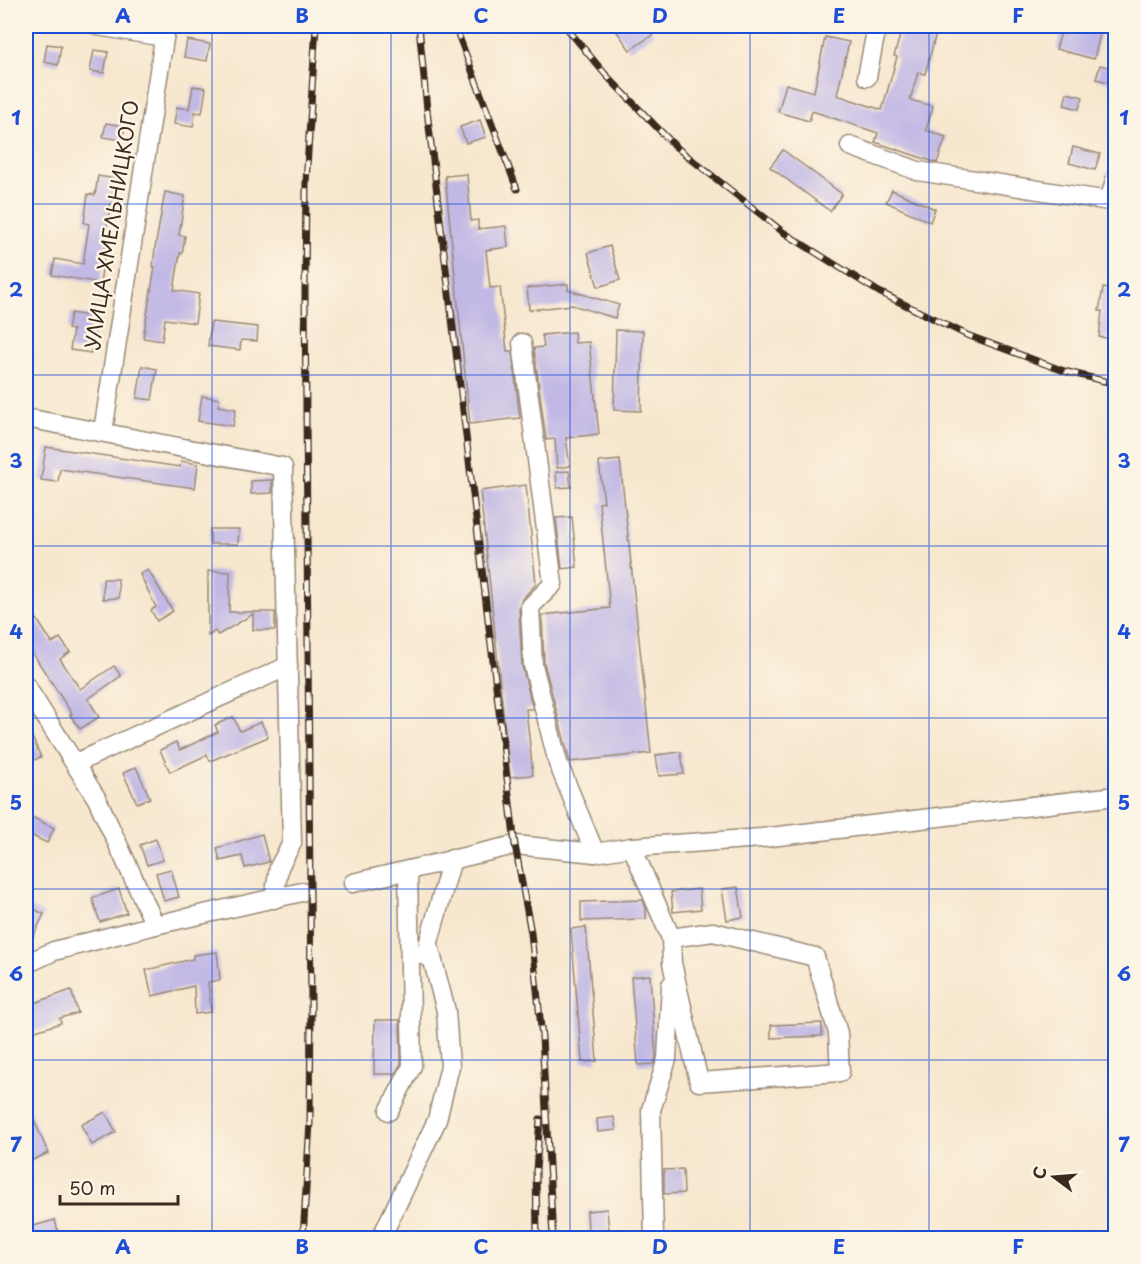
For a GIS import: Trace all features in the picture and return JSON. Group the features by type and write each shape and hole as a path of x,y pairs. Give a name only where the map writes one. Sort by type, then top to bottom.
{"street":[{"path":"98,26 165,31"},
{"path":"867,77 878,26"},
{"name":"УЛИЦА ХМЕЛЬНИЦКОГО","path":"104,431 165,31"},
{"path":"850,146 918,171 1109,201 1116,177"},
{"path":"522,343 553,584 530,607 533,665 558,763 596,853"},
{"path":"26,418 104,431 283,467 292,843 279,867 274,899"},
{"path":"76,763 288,666"},
{"path":"26,686 97,799 155,925"},
{"path":"353,883 515,845 596,853 632,847 762,838 1116,796"},
{"path":"632,847 671,938 672,963 667,1059 651,1110 654,1239"},
{"path":"412,987 429,946 452,859"},
{"path":"389,1111 412,1066 408,870"},
{"path":"26,964 54,951 155,925 302,892"},
{"path":"671,938 713,932 815,957 838,1034 840,1072 699,1082 672,963"},
{"path":"381,1239 437,1120 450,1066 446,1011 429,946"}],"building":[{"path":"613,26 648,26 654,34 630,50"},
{"path":"903,26 938,26 925,74 918,72 910,100 933,106 926,130 946,137 937,163 875,142 878,133 812,111 809,121 778,112 786,84 814,92 825,37 849,42 837,95 882,110"},
{"path":"1063,26 1102,26 1094,59 1056,49"},
{"path":"187,40 210,44 207,61 184,57"},
{"path":"47,44 61,46 58,65 44,62"},
{"path":"94,50 108,52 104,73 90,71"},
{"path":"1100,65 1116,69 1116,84 1096,79"},
{"path":"193,86 206,88 202,113 195,112 193,127 174,124 177,107 189,109"},
{"path":"1067,93 1083,97 1079,109 1064,105"},
{"path":"480,120 486,137 466,143 460,127"},
{"path":"106,123 125,126 122,140 103,137"},
{"path":"1073,147 1100,154 1095,170 1069,163"},
{"path":"783,150 842,194 830,211 770,167"},
{"path":"467,174 471,221 478,220 478,229 506,226 508,247 486,250 490,288 500,287 507,351 512,351 520,418 470,424 445,176"},
{"path":"98,176 116,179 106,230 108,231 100,283 52,275 55,259 83,264 89,224 84,223 88,194 95,195"},
{"path":"892,190 935,209 930,222 886,202"},
{"path":"165,192 185,196 179,235 185,236 174,290 199,294 195,323 165,319 162,341 143,338"},
{"path":"610,246 620,280 598,287 588,253"},
{"path":"568,284 568,290 619,305 615,318 572,305 529,310 527,288"},
{"path":"1103,288 1116,290 1114,339 1099,337 1102,311 1099,311"},
{"path":"71,313 96,317 91,353 70,350 73,330 68,329"},
{"path":"211,322 258,327 257,341 241,340 240,350 208,346"},
{"path":"616,330 643,331 641,411 614,410"},
{"path":"574,332 575,343 589,342 599,434 566,438 570,466 557,468 555,439 546,440 534,348 544,347 542,335"},
{"path":"142,366 157,369 152,400 137,398"},
{"path":"202,396 220,399 218,406 236,409 233,426 198,421"},
{"path":"46,447 180,467 181,461 198,464 195,488 60,469 58,482 41,480"},
{"path":"620,460 651,753 570,762 544,663 542,615 610,608 599,503 604,502 599,462"},
{"path":"569,471 571,487 557,488 556,472"},
{"path":"272,480 272,493 251,494 251,481"},
{"path":"526,485 536,584 522,599 519,608 522,666 533,709 526,709 533,775 510,777 480,491"},
{"path":"572,517 577,567 562,569 556,518"},
{"path":"210,529 239,529 238,544 210,544"},
{"path":"148,570 173,611 157,621 151,610 156,607 140,574"},
{"path":"208,571 230,572 229,612 275,612 275,630 253,630 253,614 218,635 215,631 208,636"},
{"path":"103,579 118,579 119,598 103,599"},
{"path":"26,602 52,643 60,638 70,652 60,659 80,689 114,666 121,676 88,699 99,717 80,729 26,643"},
{"path":"233,717 240,731 261,722 268,737 210,761 207,755 170,772 160,750 176,742 180,750 218,732 215,725"},
{"path":"26,724 41,757 26,764"},
{"path":"681,752 684,774 659,776 656,755"},
{"path":"136,767 150,798 137,803 123,773"},
{"path":"26,814 54,828 47,843 26,833"},
{"path":"262,834 269,862 245,868 242,856 220,861 217,848"},
{"path":"156,839 163,860 147,865 140,845"},
{"path":"171,869 179,897 164,901 156,873"},
{"path":"738,887 743,917 727,920 722,889"},
{"path":"119,889 127,913 100,922 92,898"},
{"path":"699,889 701,909 673,912 671,892"},
{"path":"643,900 646,919 581,921 581,902"},
{"path":"26,905 44,914 26,951"},
{"path":"586,927 597,1061 582,1062 571,929"},
{"path":"217,952 220,980 208,982 211,1012 195,1014 194,986 152,996 146,970 193,959 193,955"},
{"path":"650,975 656,1057 654,1064 638,1065 631,977"},
{"path":"71,990 78,1013 60,1018 61,1023 26,1034 26,1006"},
{"path":"375,1020 400,1020 401,1063 395,1074 374,1074"},
{"path":"822,1023 822,1036 771,1038 771,1025"},
{"path":"26,1101 48,1153 26,1163"},
{"path":"105,1112 116,1132 92,1145 81,1125"},
{"path":"614,1117 616,1130 598,1132 597,1119"},
{"path":"683,1169 684,1193 664,1194 664,1170"},
{"path":"607,1209 609,1231 588,1232 587,1211"},
{"path":"55,1220 60,1239 26,1239 26,1228"}],"railway":[{"path":"303,1238 310,1122 311,1007 306,183 316,26"},
{"path":"419,26 427,110 515,845 531,933 542,1037 553,1238"},
{"path":"455,26 517,189"},
{"path":"565,26 605,74 676,147 783,232 879,292 967,335 1064,371 1116,384"},
{"path":"537,1238 536,1170 540,1119"}]}
